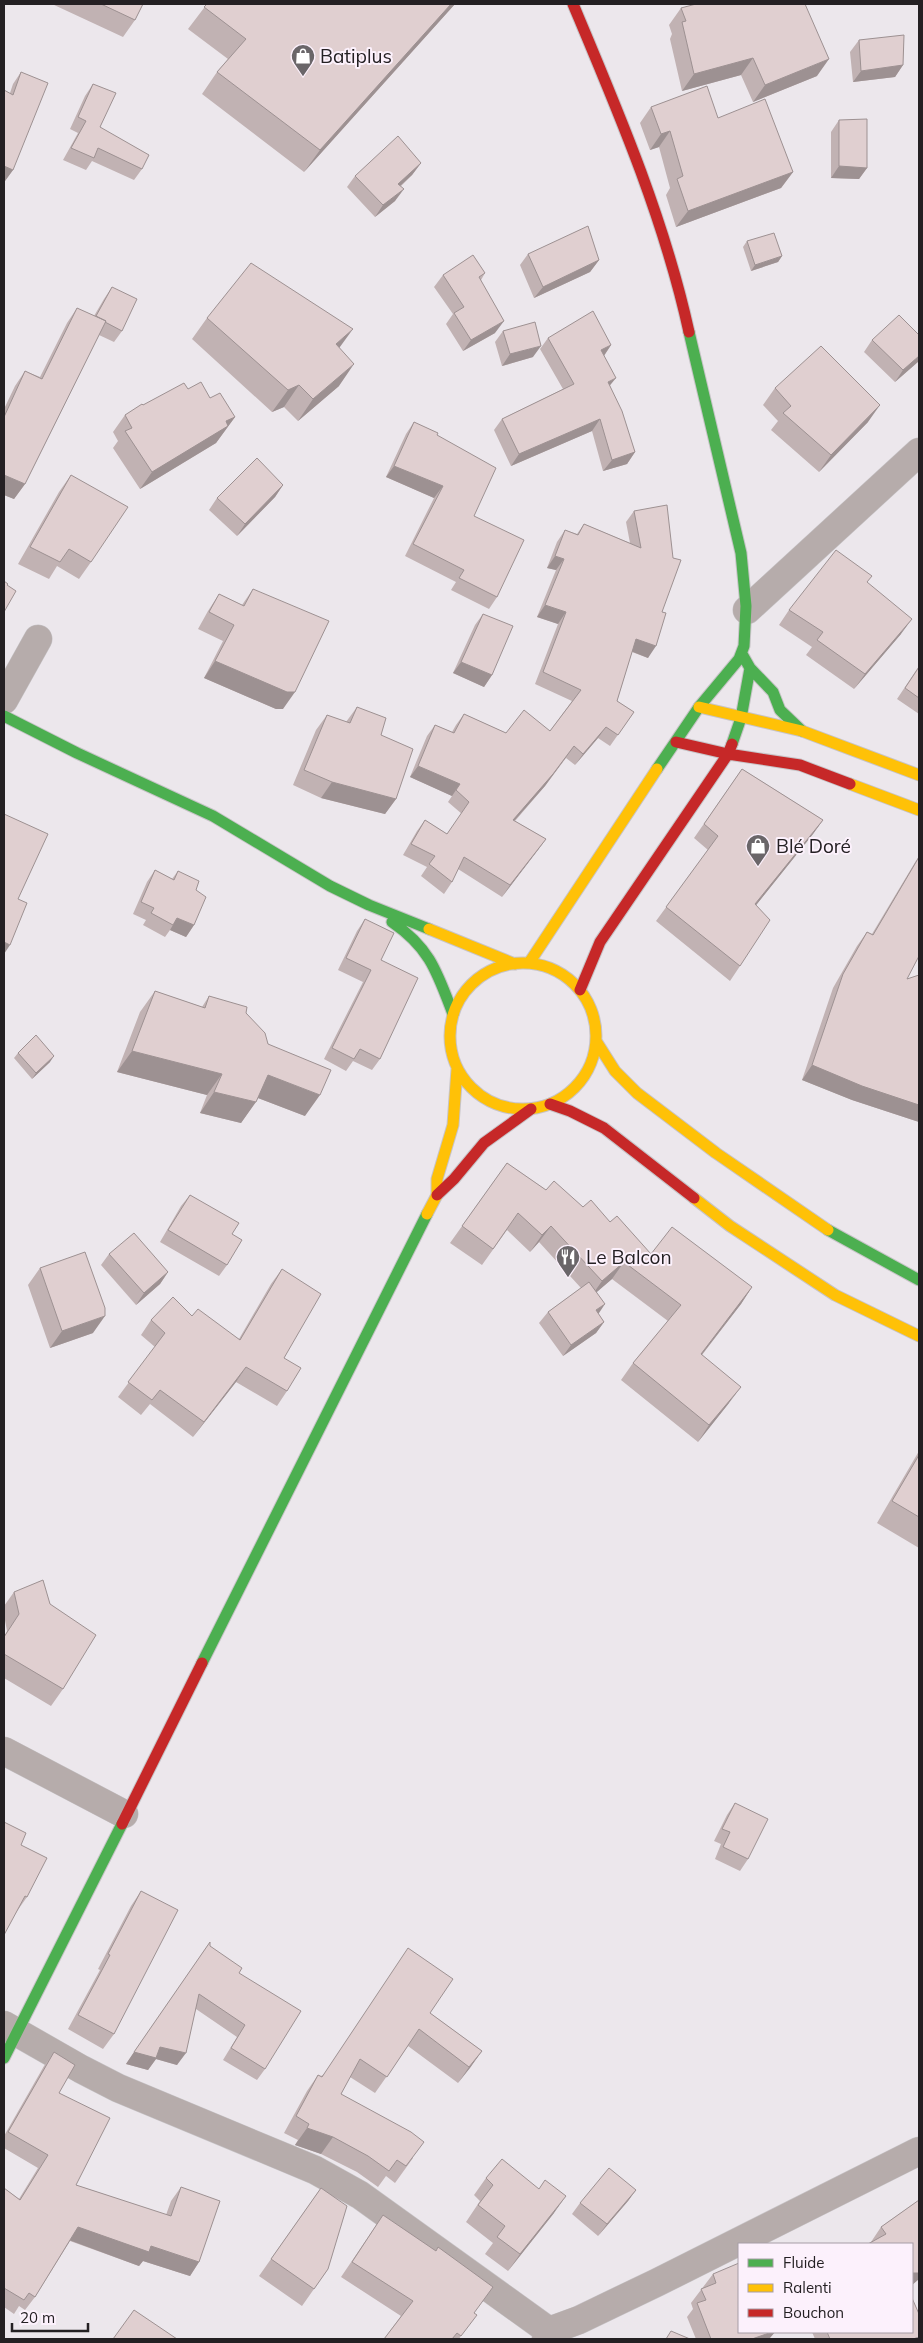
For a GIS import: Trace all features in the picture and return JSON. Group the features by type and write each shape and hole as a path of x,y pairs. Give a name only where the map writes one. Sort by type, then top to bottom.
{"main road":[{"path":"530,963 566,913 699,707 742,654 747,610 738,540 675,275 647,190 573,4"},
{"path":"742,654 750,668 773,692 780,710 802,731"},
{"path":"580,990 600,942 728,754 741,718 750,668"},
{"path":"699,707 802,731 919,775"},
{"path":"4,716 77,753 213,816 330,886 369,905 515,964"},
{"path":"676,742 728,754 800,765 919,810"},
{"path":"369,905 414,938 425,952 434,968 453,1014"},
{"path":"4,2058 11,2029 124,1814 437,1195 438,1179 453,1125 457,1069 450,1042 453,1014 459,1000 472,984 488,972 515,964 530,963 557,971 580,990 593,1014 596,1041 594,1058 577,1086 565,1096 550,1104 531,1109 509,1108 488,1101 470,1087 457,1069"},
{"path":"596,1041 615,1071 637,1093 716,1153 811,1220 919,1280"},
{"path":"550,1104 570,1111 604,1128 730,1226 835,1295 919,1336"},
{"path":"437,1195 451,1186 479,1148 496,1132 531,1109"}],"street":[{"path":"747,610 919,452"},
{"path":"4,700 38,638"},
{"path":"4,1751 124,1814"},
{"path":"11,2029 118,2088 315,2170 360,2195 547,2335 656,2283 919,2151"}],"building":[{"path":"101,4 143,4 135,20"},
{"name":"Batiplus","path":"207,4 451,4 320,150 217,72 246,39 204,7"},
{"path":"696,4 805,4 829,59 765,85 753,58 694,74 682,22 686,21 681,8"},
{"path":"904,35 903,65 861,71 859,40"},
{"path":"21,72 48,83 13,170 4,166 4,90 13,95"},
{"path":"93,84 116,93 100,127 149,155 142,169 98,148 94,158 71,148 86,121 78,117"},
{"path":"707,86 718,118 765,99 793,172 688,211 677,179 683,176 670,131 661,134 651,107"},
{"path":"867,119 867,168 839,166 839,120"},
{"path":"398,136 421,163 398,184 404,189 383,205 355,176"},
{"path":"588,226 599,260 543,287 528,254"},
{"path":"774,233 782,256 755,265 747,241"},
{"path":"473,255 485,273 479,277 504,321 471,340 454,313 464,307 443,275"},
{"path":"251,263 353,329 336,344 354,364 313,399 299,385 288,390 207,318"},
{"path":"112,287 137,299 122,331 96,316"},
{"path":"77,308 106,321 25,484 4,475 4,417 25,371 42,379"},
{"path":"593,311 611,345 601,350 616,378 608,382 622,411 635,452 612,460 600,419 519,454 502,419 574,384 548,338"},
{"path":"899,315 919,335 919,356 903,370 872,340"},
{"path":"535,322 541,346 510,354 503,331"},
{"path":"821,346 880,405 831,455 783,413 791,406 775,388"},
{"path":"201,382 210,398 220,393 235,417 226,421 228,426 152,472 125,431 132,428 125,415 142,404 184,383 188,389"},
{"path":"414,422 438,433 437,435 496,468 474,516 524,540 497,597 459,578 464,570 413,544 443,486 394,466"},
{"path":"257,458 283,485 245,524 217,498"},
{"path":"71,475 128,507 91,562 69,549 60,562 30,547"},
{"path":"667,505 673,558 681,560 662,612 666,613 656,646 636,639 617,701 634,712 618,735 606,727 583,754 574,746 553,774 513,820 546,839 510,885 464,857 452,882 429,864 435,856 411,844 425,820 447,834 469,802 456,790 460,784 418,766 435,725 454,733 464,714 506,733 524,710 550,731 581,690 543,672 566,612 545,605 564,559 555,556 565,530 578,535 584,524 641,548 634,511"},
{"path":"836,550 872,576 867,582 912,619 865,674 817,640 823,632 789,610"},
{"path":"4,581 16,591 4,612"},
{"path":"253,589 329,621 295,692 287,692 215,661 234,625 209,612 219,594 244,606"},
{"path":"483,614 513,626 492,675 461,662"},
{"path":"919,667 919,698 905,688"},
{"path":"357,707 386,718 381,735 413,749 396,799 332,782 304,770 327,715 350,723"},
{"path":"742,769 823,820 755,904 770,920 740,966 666,907 718,836 704,824"},
{"path":"4,814 48,834 18,899 27,903 10,945 4,942"},
{"path":"919,857 919,956 907,979 919,975 919,1105 862,1086 812,1065 843,974 867,932 873,935"},
{"path":"155,870 174,880 178,871 199,881 196,890 206,897 194,925 177,918 173,925 151,913 154,908 141,902"},
{"path":"365,919 394,933 381,960 418,978 380,1059 360,1049 354,1059 332,1048 371,970 346,958"},
{"path":"155,991 205,1008 209,996 247,1007 246,1013 265,1033 268,1044 331,1070 320,1095 268,1075 256,1102 214,1092 222,1074 132,1051"},
{"path":"36,1035 54,1056 36,1073 18,1053"},
{"path":"507,1163 546,1190 554,1181 583,1207 591,1200 610,1222 617,1216 651,1254 672,1227 752,1287 701,1354 741,1387 709,1425 633,1363 681,1305 624,1262 602,1281 551,1226 542,1235 518,1213 493,1249 462,1226"},
{"path":"190,1195 239,1223 232,1234 242,1240 227,1265 168,1230"},
{"path":"134,1233 168,1272 144,1293 109,1254"},
{"path":"85,1252 105,1308 105,1316 62,1331 40,1268"},
{"path":"282,1269 321,1294 284,1358 301,1368 287,1391 246,1367 204,1422 160,1390 152,1400 128,1382 165,1333 151,1320 173,1297 192,1316 198,1309 240,1340"},
{"path":"589,1282 605,1304 596,1310 604,1322 571,1345 548,1312"},
{"path":"919,1455 919,1517 892,1501"},
{"path":"43,1580 50,1604 96,1635 63,1689 4,1654 4,1637 19,1614 14,1592"},
{"path":"735,1803 768,1819 748,1859 723,1847 730,1832 722,1829"},
{"path":"4,1822 26,1833 21,1845 47,1858 27,1897 25,1896 4,1935"},
{"path":"141,1891 178,1910 114,2034 78,2015"},
{"path":"210,1942 210,1946 242,1968 239,1973 301,2011 265,2069 231,2048 245,2025 199,1994 186,2053 160,2047 156,2058 134,2052"},
{"path":"408,1948 453,1979 430,2013 482,2051 469,2067 419,2029 387,2077 360,2059 341,2094 411,2132 424,2142 406,2166 397,2160 389,2171 368,2156 333,2137 307,2128 309,2124 296,2116 318,2075 322,2077"},
{"path":"54,2052 75,2065 59,2093 110,2118 76,2185 171,2216 181,2187 220,2201 199,2262 151,2246 149,2252 78,2227 35,2297 29,2293 24,2300 4,2288 4,2188 20,2200 48,2155 8,2132"},
{"path":"502,2159 539,2189 545,2180 566,2196 520,2254 497,2237 505,2226 478,2205 493,2185 486,2178"},
{"path":"609,2168 636,2190 607,2224 580,2203"},
{"path":"321,2188 347,2206 328,2269 314,2289 271,2259"},
{"path":"919,2200 919,2273 913,2273 913,2243 870,2243 886,2234 881,2227"},
{"path":"383,2215 436,2251 438,2247 493,2287 474,2313 477,2315 461,2336 457,2333 452,2339 384,2339 413,2301 352,2262"},
{"path":"738,2263 738,2333 769,2333 752,2339 711,2339 697,2303 706,2300 701,2289 716,2283 713,2274"},
{"path":"913,2300 919,2314 919,2337 913,2339 830,2339 827,2333 913,2333"},
{"path":"134,2310 177,2339 113,2339"},
{"path":"671,2331 690,2339 666,2339"}],"traffic: fast":[{"path":"657,769 699,707 739,659 744,646 746,606 741,553 689,332"},
{"path":"732,744 741,718 750,668 742,654"},
{"path":"750,668 773,692 780,710 802,731"},
{"path":"4,716 77,753 213,816 330,886 369,905 429,929"},
{"path":"392,922 424,951 437,973 453,1014"},
{"path":"202,1663 427,1214"},
{"path":"828,1230 919,1280"},
{"path":"4,2058 122,1824"}],"traffic: slow":[{"path":"699,707 802,731 919,775"},
{"path":"529,963 657,769"},
{"path":"850,784 919,810"},
{"path":"429,929 515,964"},
{"path":"523,963 551,968 575,984 591,1008 596,1036 591,1064 575,1088 551,1104 523,1109 495,1104 471,1088 455,1064 450,1036 455,1008 471,984 495,968 523,963"},
{"path":"596,1041 615,1071 637,1093 716,1153 828,1230"},
{"path":"427,1214 437,1195 437,1179 453,1125 457,1069"},
{"path":"694,1198 730,1226 835,1295 919,1336"}],"traffic: jam":[{"path":"573,4 623,125 653,206 667,248 689,332"},
{"path":"676,742 728,754 800,765 850,784"},
{"path":"580,990 600,942 728,754 732,744"},
{"path":"550,1104 570,1111 604,1128 694,1198"},
{"path":"437,1195 454,1179 484,1143 531,1109"},
{"path":"122,1824 202,1663"}],"place":[{"name":"Batiplus","path":"303,77"},
{"name":"Blé Doré","path":"758,867"},
{"name":"Le Balcon","path":"568,1278"}]}
